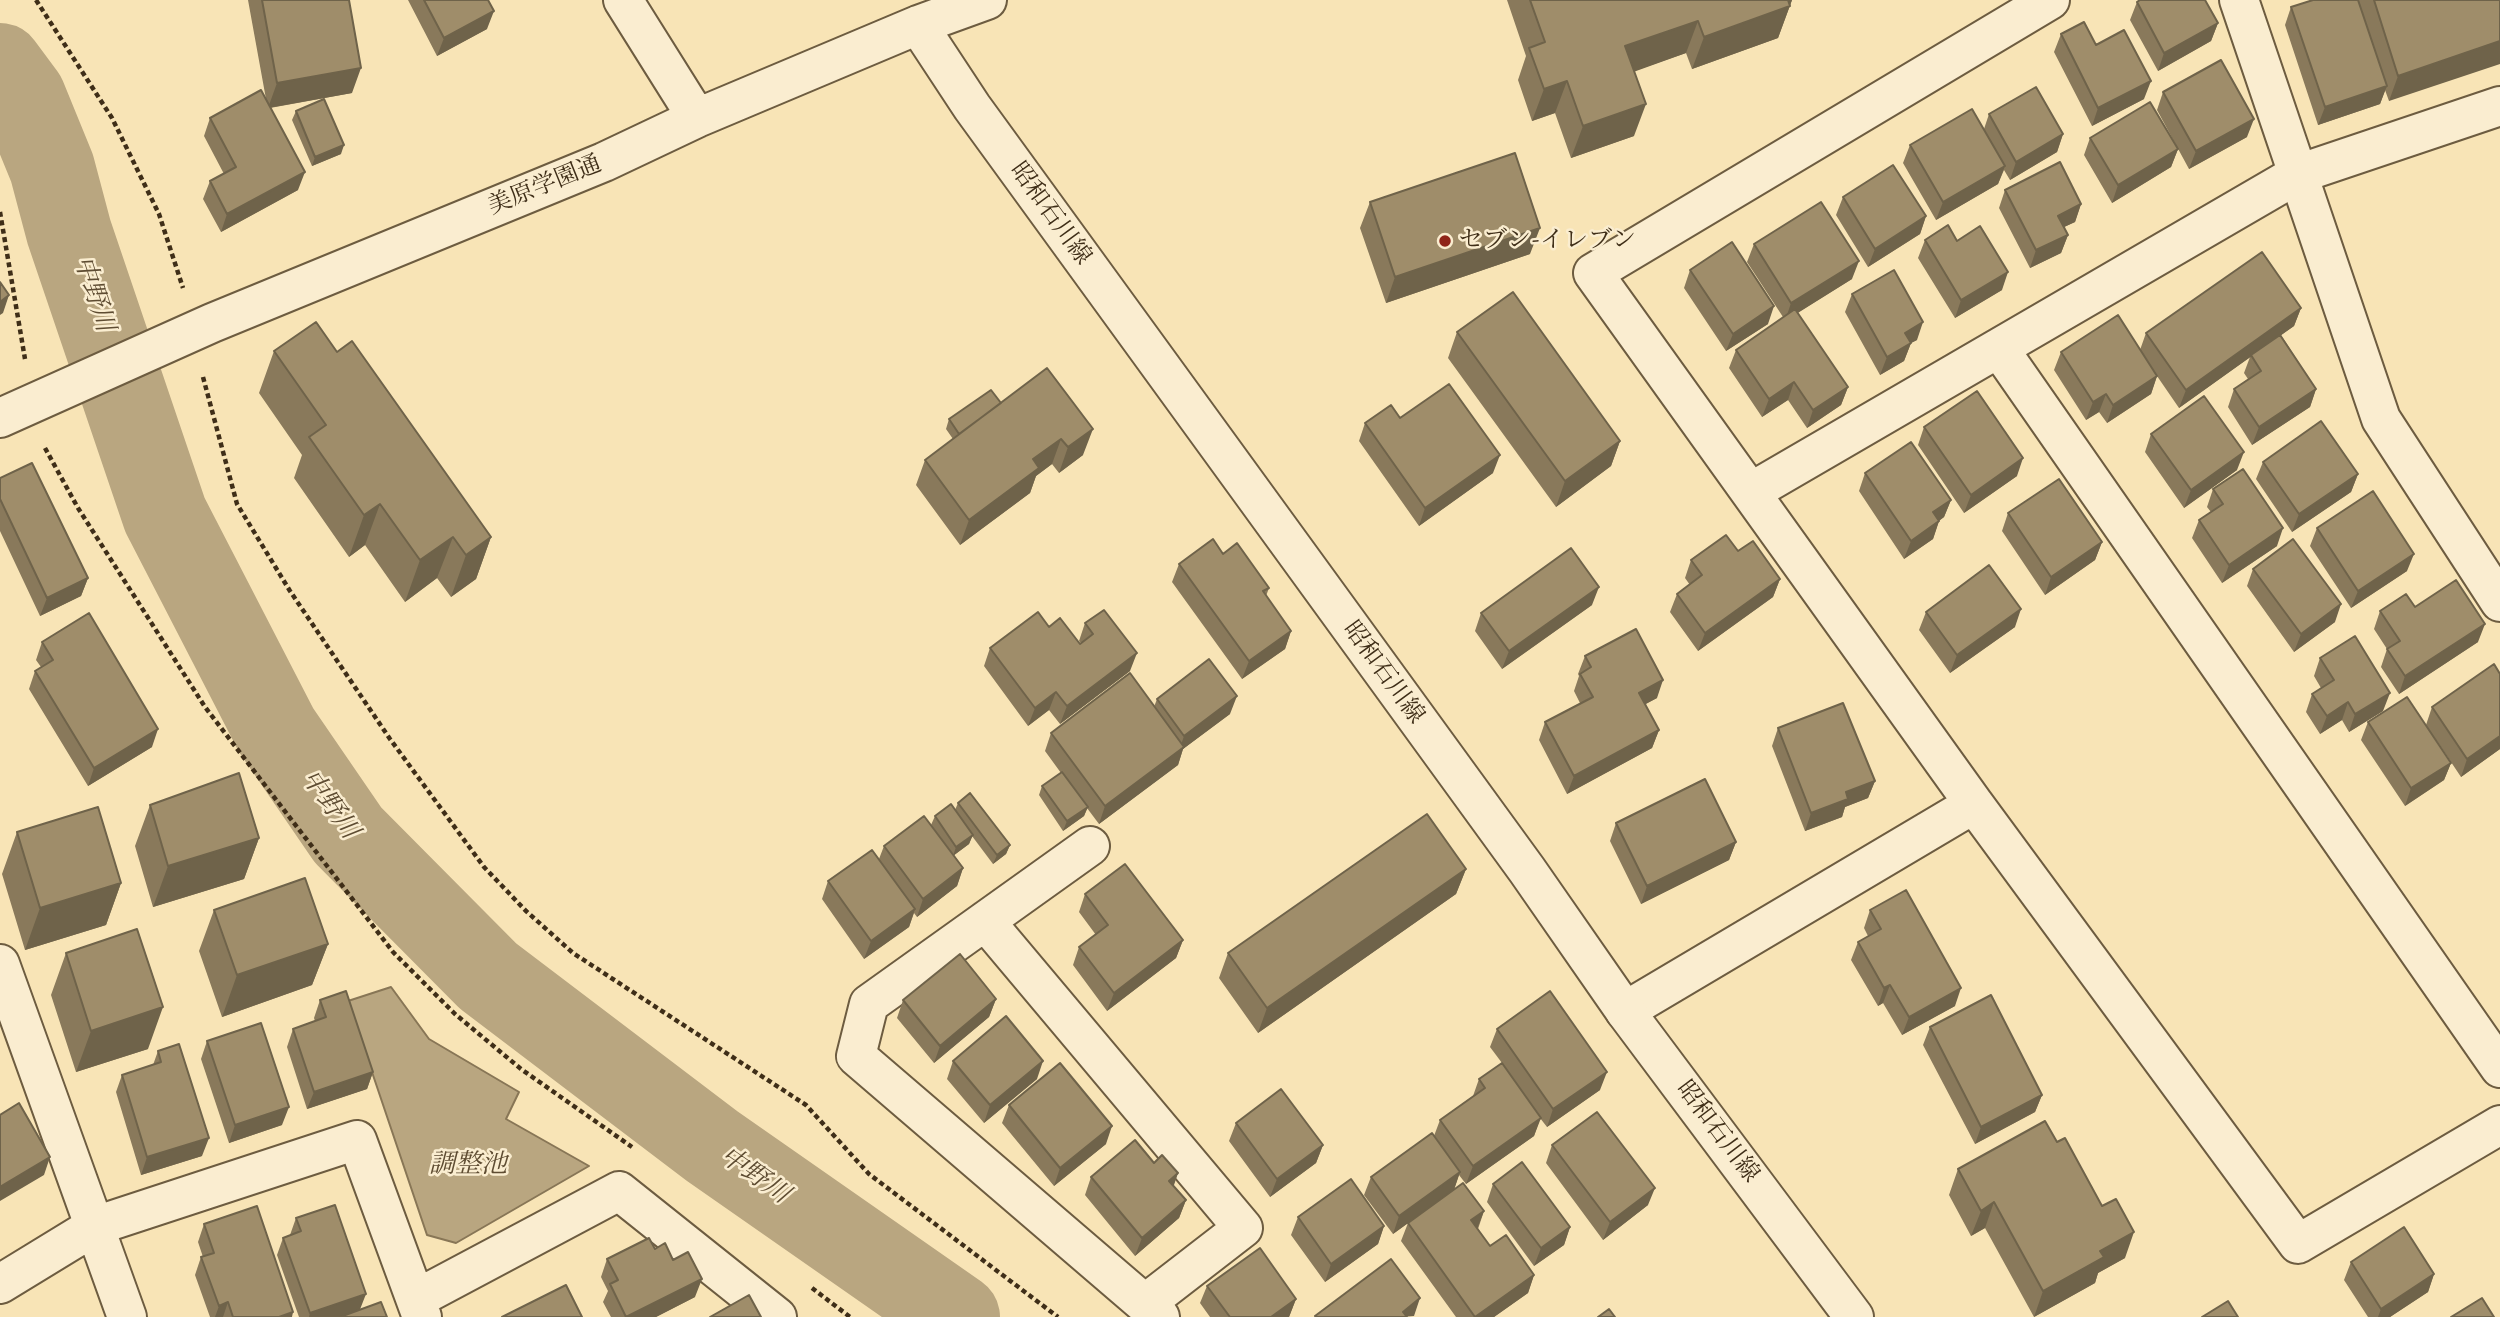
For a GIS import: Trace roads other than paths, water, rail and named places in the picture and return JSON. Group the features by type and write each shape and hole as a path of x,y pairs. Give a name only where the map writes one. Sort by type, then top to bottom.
{"street":[{"path":"623,0 696,118"},
{"name":"美原学園通","path":"0,418 169,343 604,162 696,118 918,25 987,0"},
{"path":"2050,0 1593,273 1974,804 2298,1244 2500,1125"},
{"path":"2239,0 2381,419 2500,602"},
{"name":"昭和石川線","path":"918,25 972,107 1575,936 1625,1011 1854,1317"},
{"path":"1751,492 2298,174 2500,106"},
{"path":"2000,349 2500,1068"},
{"path":"1625,1011 1974,804"},
{"path":"985,921 1243,1228 1153,1310 856,1056 869,1004 985,921 1090,846"},
{"path":"0,964 127,1317"},
{"path":"0,1283 94,1226 357,1140 419,1308 619,1191 777,1317"}],"water":[{"name":"調整池","path":"391,987 429,1039 519,1092 506,1119 589,1166 456,1243 427,1235 348,1001"}],"waterway":[{"name":"中野川","path":"0,66 23,97 52,168 69,232 165,515 276,730 348,835 488,976 712,1146 957,1317"}],"place":[{"name":"セブン-イレブン","path":"1445,241"}]}
